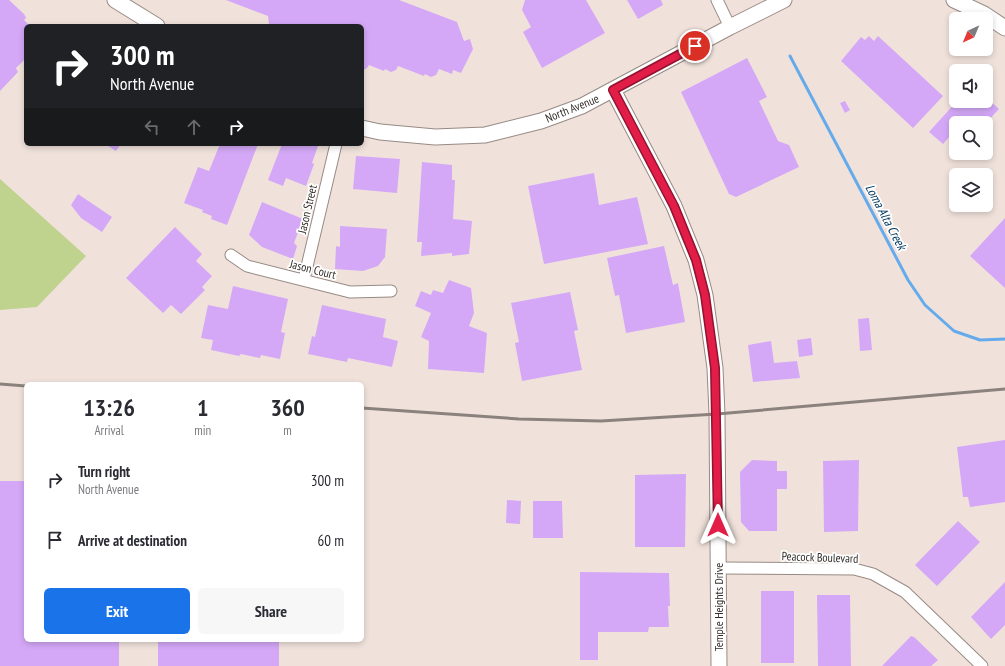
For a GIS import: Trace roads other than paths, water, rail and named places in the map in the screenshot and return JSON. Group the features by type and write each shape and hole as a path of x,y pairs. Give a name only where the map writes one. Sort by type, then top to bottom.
{"street":[{"path":"115,0 153,24"},
{"path":"717,0 730,27"},
{"name":"North Avenue","path":"364,128 380,132 435,137 485,135 541,121 576,109 784,0"},
{"path":"954,0 984,14 1005,28"},
{"name":"Temple Heights Drive","path":"613,90 674,206 696,260 705,295 715,368 717,414 719,666"},
{"name":"Jason Street","path":"304,279 336,146"},
{"name":"Jason Court","path":"231,255 247,266 304,279 350,292 391,292"},
{"name":"Peacock Boulevard","path":"718,568 854,568 873,574 905,592 982,666"}],"waterway":[{"name":"Loma Alta Creek","path":"790,56 908,280 925,305 954,331 980,340 1005,339"}],"railway":[{"path":"0,384 24,386"},
{"path":"364,408 519,419 601,421 717,414 1005,389"}]}
